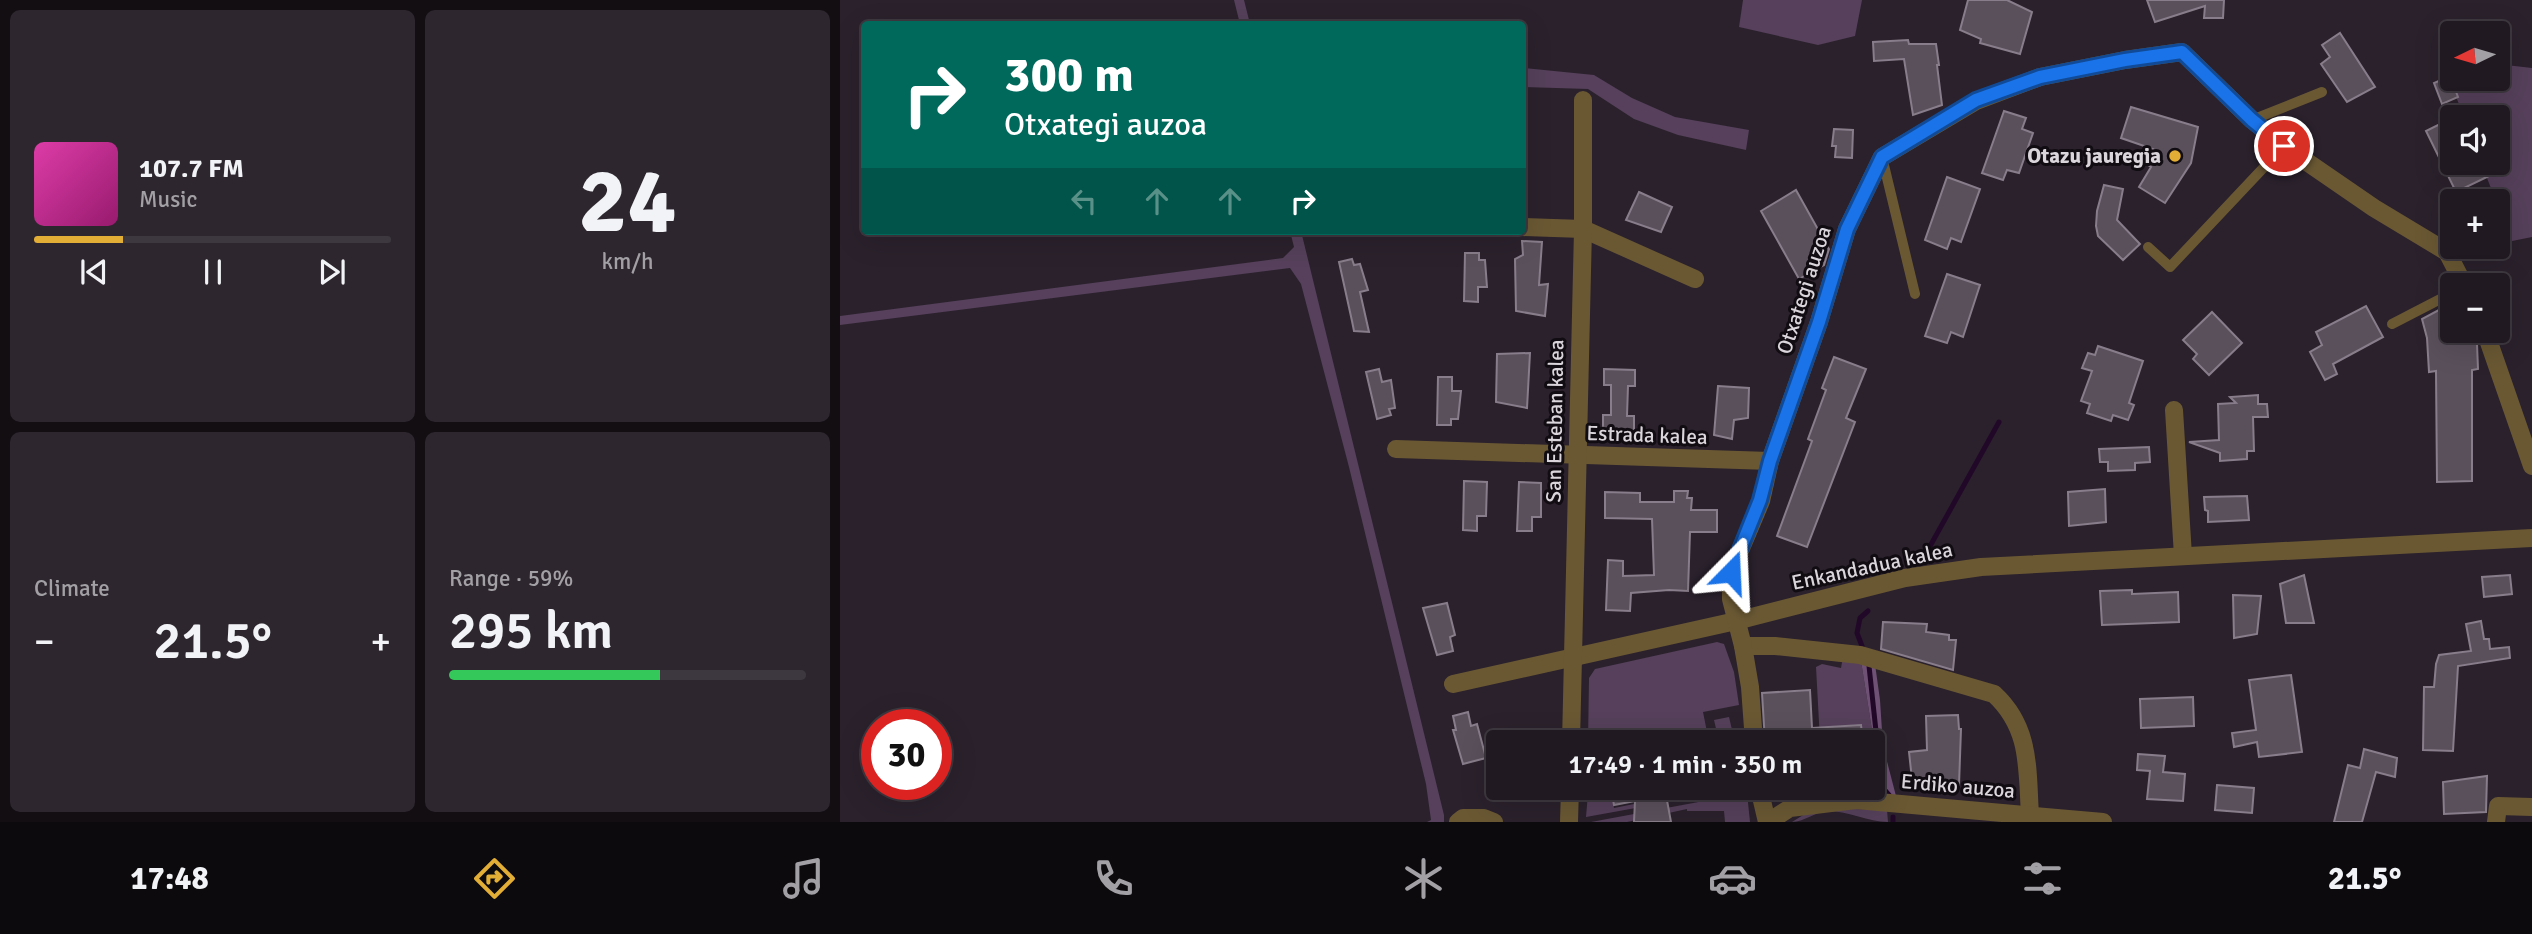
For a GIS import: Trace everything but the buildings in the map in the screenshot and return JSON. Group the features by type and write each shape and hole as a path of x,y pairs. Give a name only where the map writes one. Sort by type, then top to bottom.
{"street":[{"path":"1882,157 1976,100 2040,77 2182,52 2252,120 2284,146 2374,208 2447,252 2458,273"},
{"name":"San Esteban kalea","path":"1571,730 1583,229 1583,100"},
{"name":"Otxategi auzoa","path":"1736,621 1731,599 1731,572 1760,500 1770,461 1819,322 1847,229 1882,157"},
{"path":"1526,227 1583,229 1695,279"},
{"path":"2490,343 2532,466"},
{"path":"2174,410 2183,556"},
{"name":"Estrada kalea","path":"1396,449 1770,461"},
{"name":"Enkandadua kalea","path":"1452,684 1736,621 1905,579 1981,567 2532,538"},
{"path":"1736,621 1750,687 1754,730"},
{"path":"1743,646 1775,646 1860,655 1994,694 2008,707 2019,726 2025,750 2030,816"},
{"path":"1569,822 1570,800"},
{"path":"1762,800 1767,822"},
{"name":"Erdiko auzoa","path":"1773,822 1790,808 1856,800 2103,822"},
{"path":"2496,822 2498,806 2532,807"},
{"path":"1458,822 1463,818 1484,818 1494,822"}],"lane":[{"path":"2252,120 2322,92"},
{"path":"2148,247 2170,267 2284,146"},
{"path":"1882,157 1914,293"},
{"path":"2392,324 2440,299"}],"shaded area":[{"path":"1234,0 1244,0 1249,21 1239,21"},
{"path":"1743,0 1862,0 1855,36 1818,45 1739,27"},
{"path":"2510,65 2532,68 2532,237 2512,241 2510,189 2491,189 2486,175 2510,175 2510,105 2459,105 2454,91 2510,91"},
{"path":"1526,68 1594,75 1632,98 1675,117 1749,130 1746,150 1678,135 1634,119 1588,89 1526,87"},
{"path":"1291,235 1302,235 1444,822 1427,822 1431,820 1426,784 1349,467 1301,284 1290,268 840,325 840,316 1283,258 1294,247"},
{"path":"1717,642 1724,644 1734,672 1739,705 1703,712 1707,730 1588,730 1589,678 1595,669"},
{"path":"1843,657 1861,661 1872,730 1862,730 1861,725 1819,730 1816,667 1822,664 1841,668"},
{"path":"1861,661 1875,664 1882,730 1872,730"},
{"path":"1729,717 1732,730 1716,730 1714,720"},
{"path":"1885,754 1896,796 1885,796"},
{"path":"1587,800 1612,800 1614,808 1654,800 1680,800 1586,817"},
{"path":"1709,800 1748,800 1750,822 1725,822 1724,811 1687,809 1627,822 1591,822"},
{"path":"1823,808 1887,810 1888,822 1828,811 1792,822 1808,812"}],"waterway":[{"path":"1929,548 1999,422"},
{"path":"1862,646 1857,633 1860,618 1868,611"},
{"path":"1869,666 1882,787 1889,795"},
{"path":"1893,817 1893,822"}],"place":[{"name":"Otazu jauregia","path":"2175,156"}],"route":[{"path":"1731,572 1760,500 1770,461 1819,322 1847,229 1882,157 1976,100 2040,77 2182,52 2252,120 2284,146"}]}
